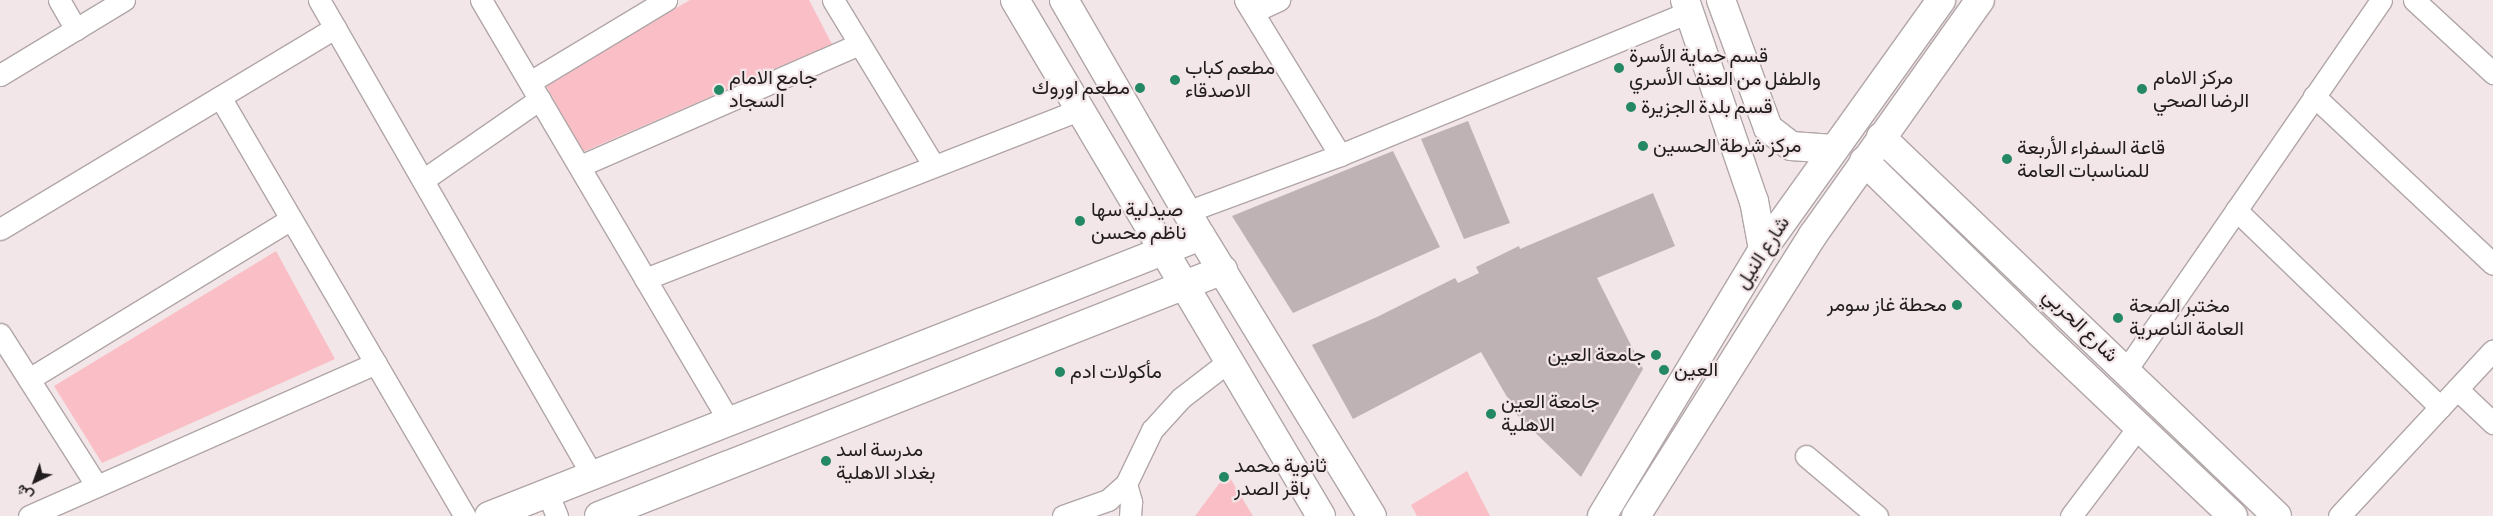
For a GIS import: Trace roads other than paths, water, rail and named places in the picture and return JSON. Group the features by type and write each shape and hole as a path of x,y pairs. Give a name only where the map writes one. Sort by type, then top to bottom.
{"street":[{"path":"60,0 76,29"},
{"path":"0,75 124,0"},
{"path":"319,0 592,475"},
{"path":"480,0 580,166 729,421"},
{"path":"423,180 535,90 666,0"},
{"path":"833,0 934,166"},
{"path":"1015,0 1321,516"},
{"path":"1064,0 1202,236 1372,516"},
{"path":"1279,0 1249,6 1340,155"},
{"path":"1721,0 1768,128 1791,146 1834,149"},
{"name":"شارع النيل","path":"1602,516 1764,248 1941,0"},
{"path":"1636,516 1812,235 1980,0"},
{"path":"2414,0 2493,72"},
{"path":"2126,370 2314,96 2375,2"},
{"path":"1189,211 1340,155 1687,6 1754,201 1764,248"},
{"path":"0,229 335,28"},
{"path":"580,166 859,44"},
{"path":"2314,96 2493,264"},
{"path":"220,97 465,516"},
{"path":"645,279 1080,109"},
{"name":"شارع الحربي","path":"1881,137 2277,516"},
{"name":"شارع الحربي","path":"1864,161 2233,516"},
{"path":"1889,185 1892,168 1910,164"},
{"path":"2236,210 2440,407"},
{"path":"29,379 291,219"},
{"path":"489,516 553,505 592,475 1202,236"},
{"path":"598,516 1223,270"},
{"path":"0,334 97,486"},
{"path":"2339,516 2493,350"},
{"path":"1063,516 1108,500 1126,484 1152,430 1181,398 1229,361"},
{"path":"29,516 376,363"},
{"path":"2457,388 2493,423"},
{"path":"2071,516 2139,426"},
{"path":"1806,456 1877,516"},
{"path":"1126,484 1131,502 1130,516"}],"place":[{"name":"قسم حماية الأسرة والطفل من العنف الأسري","path":"1619,68"},
{"name":"مطعم كباب الاصدقاء","path":"1175,80"},
{"name":"مطعم اوروك","path":"1140,88"},
{"name":"مركز الامام الرضا الصحي","path":"2142,89"},
{"name":"جامع الامام السجاد","path":"719,90"},
{"name":"قسم بلدة الجزيرة","path":"1631,107"},
{"name":"مركز شرطة الحسين","path":"1643,146"},
{"name":"قاعة السفراء الأربعة للمناسبات العامة","path":"2007,159"},
{"name":"صيدلية سها ناظم محسن","path":"1080,221"},
{"name":"محطة غاز سومر","path":"1957,305"},
{"name":"مختبر الصحة العامة الناصرية","path":"2118,318"},
{"name":"جامعة العين","path":"1656,355"},
{"name":"العين","path":"1664,370"},
{"name":"مأكولات ادم","path":"1060,372"},
{"name":"جامعة العين الاهلية","path":"1491,414"},
{"name":"مدرسة اسد بغداد الاهلية","path":"826,461"},
{"name":"ثانوية محمد باقر الصدر","path":"1224,477"}]}
